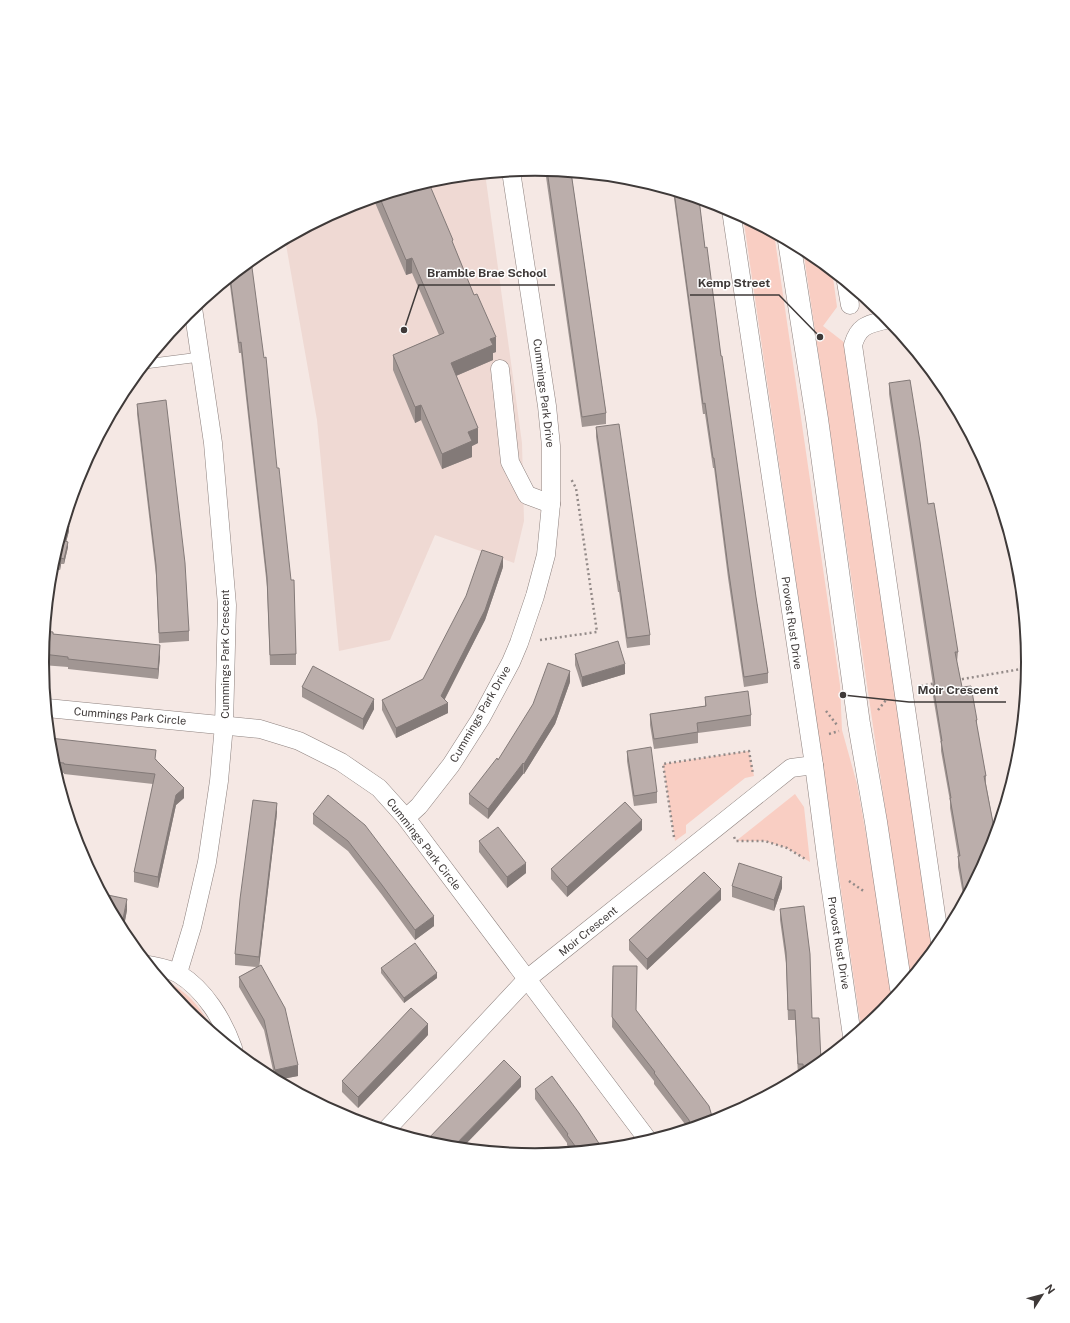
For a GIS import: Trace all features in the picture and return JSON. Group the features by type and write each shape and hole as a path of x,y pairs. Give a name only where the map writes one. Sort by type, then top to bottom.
{"street":[{"name":"Cummings Park Drive","path":"406,818 420,806 450,765 480,718 510,662 519,643 535,596 546,555 551,504 551,446 547,406 512,177"},
{"name":"Provost Rust Drive","path":"732,217 814,765 851,1030"},
{"path":"791,249 817,419 859,724 877,829 900,982"},
{"path":"847,290 850,305"},
{"name":"Cummings Park Crescent","path":"178,974 192,927 207,862 219,781 224,725 228,606 213,443 194,315"},
{"path":"882,321 868,324 859,330 853,344 939,933"},
{"path":"500,369 510,462 527,495 551,504"},
{"name":"Cummings Park Circle","path":"51,708 260,729 299,741 341,762 379,788 406,818 644,1135"},
{"name":"Moir Crescent","path":"390,1125 527,979 791,768 814,765"},
{"path":"158,968 178,974 202,994 220,1020 228,1038"}],"lane":[{"path":"151,363 200,357"}],"path":[{"path":"519,643 597,632 576,488 569,476"},
{"path":"678,859 663,764 748,751 757,795"}],"shaded area":[{"path":"486,179 522,443 524,521 514,563 435,535 390,640 339,651 317,420 286,245 349,212 379,201 440,185"},
{"path":"744,223 775,239 840,685 842,730 857,784 879,907 891,992 860,1022"},
{"path":"804,256 833,278 837,307 823,326 845,343 933,941 909,971"},
{"path":"749,751 754,776 745,778 686,825 686,833 675,841 663,764"},
{"path":"795,794 804,807 810,862 787,848 765,841 736,841"},
{"path":"172,984 185,993 206,1019"}],"building":[{"path":"548,176 572,177 606,413 582,417"},
{"path":"431,187 474,295 477,294 496,337 490,339 493,345 451,363 478,428 468,432 472,441 442,454 421,405 415,407 393,355 444,333 412,258 406,260 381,200"},
{"path":"675,196 700,204 768,673 744,677 714,458 705,403 703,404"},
{"path":"252,267 264,358 266,357 277,468 279,468 291,580 294,580 296,654 270,655 267,577 241,342 239,343 231,283"},
{"path":"910,380 928,504 934,503 958,652 955,652 962,687 971,686 986,776 984,776 993,823 984,847 964,890 958,856 960,856 933,685 935,685 889,383"},
{"path":"166,400 185,563 189,631 159,633 156,565 137,404"},
{"path":"619,424 650,635 627,638 596,427"},
{"path":"69,526 65,541 68,542 64,559 61,558 60,565 59,565"},
{"path":"482,550 503,557 485,610 441,696 448,703 396,728 382,700 423,679 466,596"},
{"path":"50,632 53,632 53,634 160,645 158,669 68,659 68,657 49,655"},
{"path":"618,641 625,664 582,677 575,654"},
{"path":"548,663 570,671 555,714 524,764 523,763 488,809 469,794 497,758 498,760 533,704"},
{"path":"313,666 374,699 363,719 302,687"},
{"path":"748,691 751,715 697,723 698,732 654,739 650,714 706,706 705,697"},
{"path":"55,739 156,750 155,759 184,788 176,795 158,877 134,872 155,774 60,763"},
{"path":"651,747 657,792 634,796 627,751"},
{"path":"328,795 365,825 434,916 415,930 348,841 313,814"},
{"path":"253,800 277,803 259,957 235,954 240,899"},
{"path":"625,802 642,820 567,887 551,869"},
{"path":"498,827 526,863 507,877 479,841"},
{"path":"739,863 782,877 774,900 732,886"},
{"path":"704,872 721,889 647,959 629,940"},
{"path":"109,895 127,899 123,919"},
{"path":"804,906 810,954 812,1018 819,1018 821,1055 803,1067 803,1064 798,1064 795,1010 788,1010 786,952 780,909"},
{"path":"415,943 437,973 404,998 381,968"},
{"path":"261,965 285,1008 298,1065 275,1070 264,1020 239,977"},
{"path":"613,966 637,966 636,1010 709,1106 711,1115 690,1122 654,1073 655,1072 612,1017"},
{"path":"411,1008 428,1024 358,1097 342,1081"},
{"path":"504,1060 521,1077 459,1141 431,1136"},
{"path":"552,1076 599,1143 575,1145 535,1089"}],"place":[{"name":"Bramble Brae School","path":"404,330"},
{"name":"Kemp Street","path":"820,337"},
{"name":"Moir Crescent","path":"843,695"}]}
